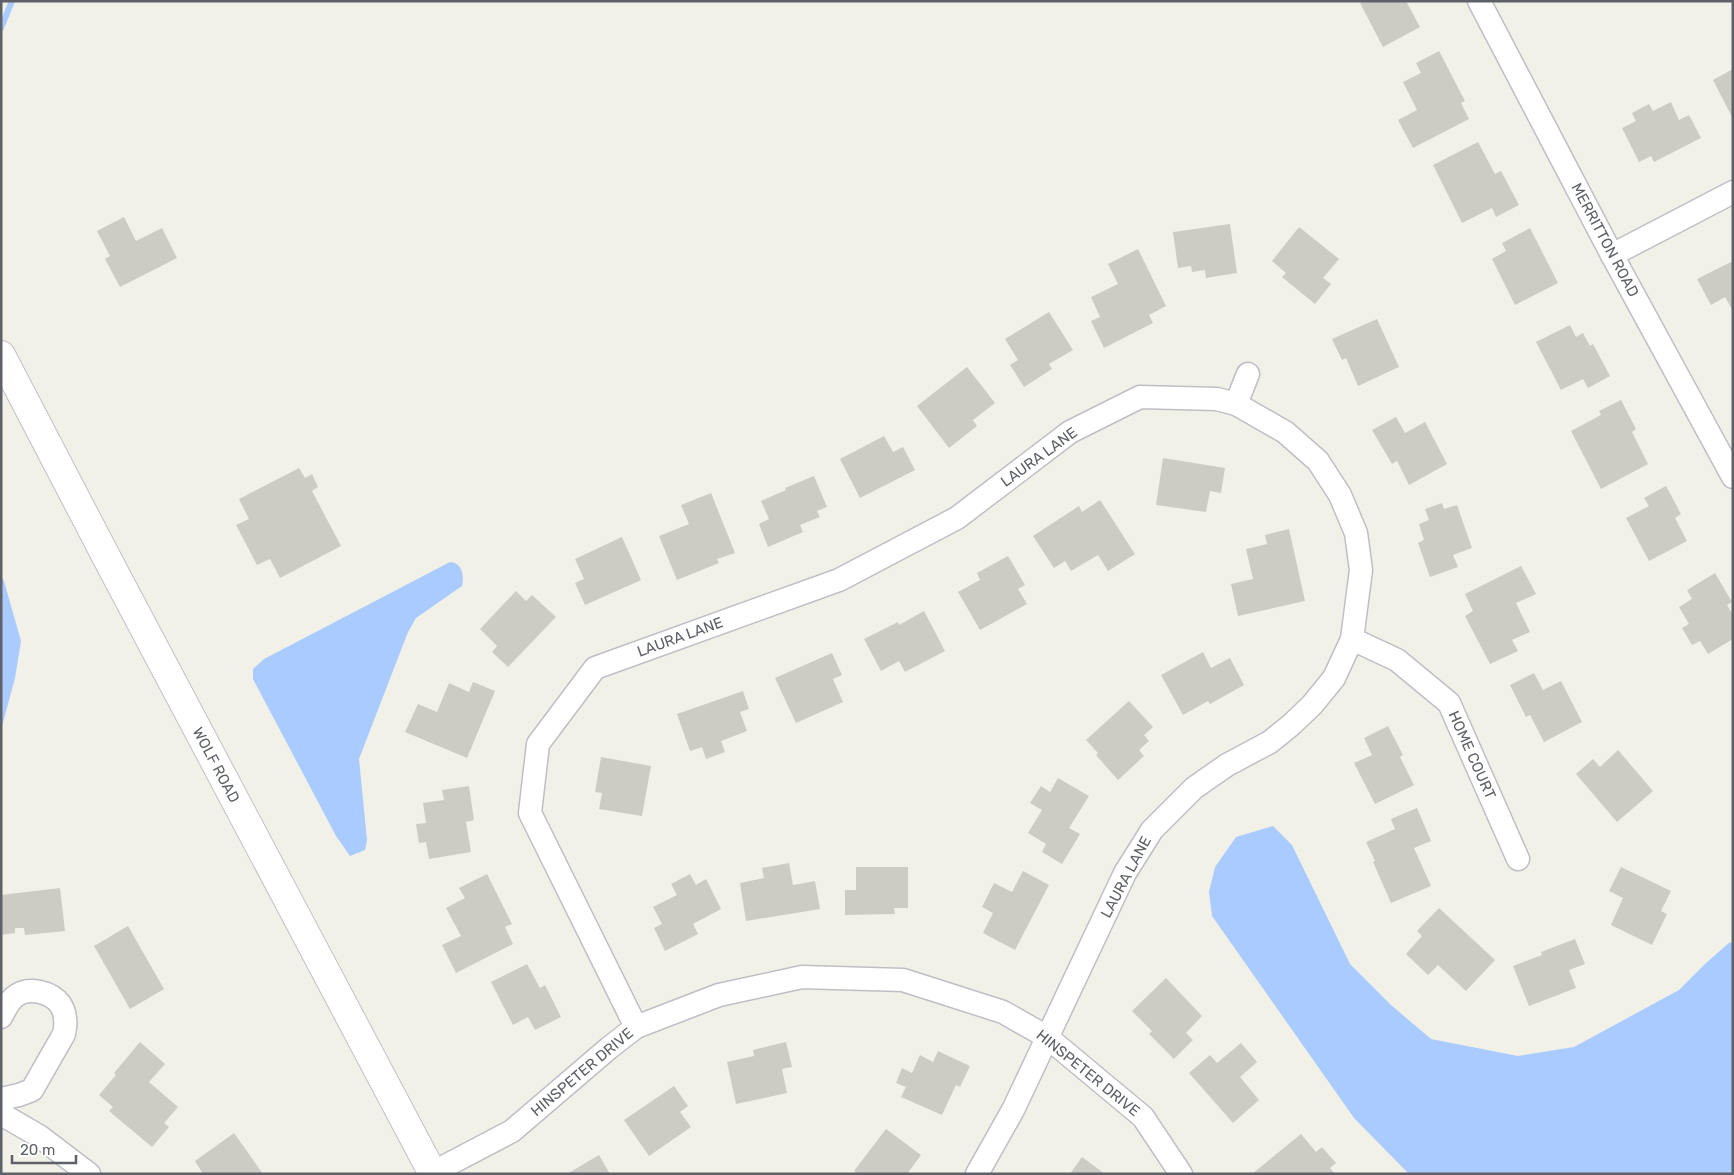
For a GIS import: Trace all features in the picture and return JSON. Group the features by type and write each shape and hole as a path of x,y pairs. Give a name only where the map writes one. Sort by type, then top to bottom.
{"main road":[{"name":"WOLF ROAD","path":"1,355 432,1173"}],"street":[{"name":"MERRITTON ROAD","path":"1479,1 1612,255 1733,477"},
{"path":"1612,255 1733,192"},
{"path":"1236,404 1248,374"},
{"name":"LAURA LANE","path":"636,1027 530,813 538,744 594,668 839,580 957,518 1070,432 1140,397 1217,399 1236,404 1286,432 1318,461 1340,495 1356,533 1361,570 1352,639 1334,678 1298,719 1270,742 1227,765 1194,788 1152,830 1125,873 1013,1110 977,1174"},
{"name":"HOME COURT","path":"1352,639 1397,660 1449,704 1518,859"},
{"name":"HINSPETER DRIVE","path":"432,1173 512,1131 636,1027 719,995 802,977 903,980 1003,1012 1047,1037 1143,1117 1181,1174"},
{"path":"1,1017 9,1003 17,995 26,991 37,991 49,995 60,1004 66,1024 64,1034 32,1090 1,1099"},
{"path":"1,1114 39,1136 89,1174"}],"water":[{"path":"450,562 458,565 462,571 462,586 416,618 408,632 359,759 367,840 365,850 350,856 336,836 253,679 253,669 264,659"},
{"path":"1,576 21,641 15,678 1,730"},
{"path":"1273,826 1292,845 1350,964 1391,1005 1431,1039 1518,1056 1574,1047 1679,990 1730,942 1733,944 1733,1174 1409,1174 1354,1118 1212,916 1209,892 1215,867 1236,837"}],"building":[{"path":"1363,1 1406,1 1420,27 1383,47 1360,3"},
{"path":"1439,51 1465,101 1461,103 1469,119 1413,148 1398,120 1417,110 1403,82 1421,73 1416,63"},
{"path":"1733,69 1733,119 1713,80"},
{"path":"1671,102 1679,120 1689,115 1701,138 1654,162 1651,156 1639,162 1622,128 1636,121 1632,113 1649,104 1653,111"},
{"path":"1478,142 1495,174 1501,171 1519,205 1496,217 1492,208 1462,223 1433,165"},
{"path":"124,217 136,241 162,228 177,258 120,287 105,259 110,256 97,231"},
{"path":"1230,224 1237,273 1206,278 1205,270 1192,272 1191,266 1178,268 1173,232"},
{"path":"1299,227 1339,259 1323,278 1331,284 1315,304 1282,277 1286,273 1272,261"},
{"path":"1530,228 1558,283 1515,305 1492,259 1506,251 1502,243"},
{"path":"1138,249 1166,306 1149,315 1153,323 1104,348 1091,321 1100,317 1091,297 1118,284 1108,264"},
{"path":"1733,261 1733,311 1725,297 1711,305 1697,279"},
{"path":"1049,312 1073,350 1049,364 1052,369 1024,387 1010,365 1018,360 1005,339"},
{"path":"1377,319 1399,367 1358,386 1346,358 1342,360 1332,339"},
{"path":"1570,325 1576,337 1583,333 1590,346 1593,344 1610,376 1588,388 1583,379 1561,390 1536,342"},
{"path":"967,367 995,403 973,420 977,426 949,448 917,406"},
{"path":"1621,400 1636,429 1632,432 1648,464 1601,489 1571,431 1601,415 1599,411"},
{"path":"1396,417 1405,433 1425,422 1447,464 1409,485 1397,461 1392,464 1372,430"},
{"path":"884,436 893,452 903,447 915,470 860,498 840,459"},
{"path":"1163,458 1225,468 1221,493 1210,491 1206,512 1156,505"},
{"path":"299,468 305,478 312,474 318,487 312,491 341,546 280,578 270,559 257,565 236,525 249,519 239,499"},
{"path":"814,476 827,507 817,511 820,517 800,525 803,532 768,547 759,524 769,519 761,501 786,490 785,488"},
{"path":"1666,486 1681,514 1675,518 1687,541 1649,561 1626,518 1649,506 1644,498"},
{"path":"711,493 735,553 717,559 719,563 677,580 659,536 689,524 681,505"},
{"path":"1100,500 1135,554 1108,571 1098,555 1071,571 1065,561 1054,568 1033,536 1079,506 1082,512"},
{"path":"1442,503 1444,509 1457,505 1472,548 1453,555 1458,567 1430,577 1418,543 1424,540 1419,524 1429,520 1425,509"},
{"path":"1289,529 1305,601 1238,616 1231,584 1253,579 1246,549 1267,544 1265,535"},
{"path":"622,537 641,580 585,605 575,583 584,579 575,559"},
{"path":"1008,556 1025,585 1018,589 1027,604 980,630 958,592 980,580 977,573"},
{"path":"1521,566 1536,594 1516,603 1530,632 1512,640 1518,651 1490,664 1465,616 1473,611 1465,594"},
{"path":"1715,573 1732,602 1727,605 1733,615 1733,639 1708,654 1700,641 1692,645 1682,628 1689,624 1679,607 1692,599 1687,590"},
{"path":"516,591 526,601 532,595 556,617 508,667 492,652 497,646 480,629"},
{"path":"924,611 945,651 905,672 899,661 881,671 864,639 898,622 899,625"},
{"path":"1203,652 1211,668 1230,658 1244,685 1210,704 1208,701 1183,715 1161,675"},
{"path":"832,653 842,675 833,679 843,702 796,723 775,678"},
{"path":"1534,673 1543,690 1561,681 1582,722 1544,742 1530,715 1526,717 1510,685"},
{"path":"473,682 495,691 467,758 405,732 418,704 437,712 449,683 469,692"},
{"path":"743,691 749,709 740,712 747,731 721,741 725,752 706,759 702,747 690,751 677,714"},
{"path":"1129,701 1153,727 1144,735 1149,741 1139,750 1144,756 1118,780 1096,755 1098,753 1086,740"},
{"path":"1388,726 1403,755 1400,757 1414,785 1375,804 1354,763 1372,755 1364,738"},
{"path":"1618,750 1653,791 1617,822 1576,774 1593,759 1600,767"},
{"path":"601,757 651,766 642,816 599,809 602,793 595,792"},
{"path":"1058,778 1089,796 1069,828 1080,834 1062,864 1042,852 1046,844 1028,833 1042,810 1030,803 1041,786 1050,792"},
{"path":"469,786 474,820 466,822 471,852 429,859 426,842 419,843 416,824 426,823 423,803 444,800 442,790"},
{"path":"1417,808 1431,841 1414,848 1431,886 1391,903 1366,842 1395,829 1391,819"},
{"path":"789,863 793,885 815,881 820,909 746,921 740,883 764,878 762,868"},
{"path":"856,867 908,867 908,908 894,908 895,914 845,915 845,890 856,890"},
{"path":"1621,867 1671,891 1661,911 1667,914 1652,945 1611,925 1623,898 1609,891"},
{"path":"1023,871 1049,885 1015,950 983,933 993,913 982,907 994,883 1012,892"},
{"path":"487,874 512,924 505,927 513,944 456,973 442,945 461,936 446,908 465,898 459,888"},
{"path":"690,874 696,885 706,879 721,909 693,924 698,934 665,951 654,928 662,924 653,907 677,895 671,884"},
{"path":"60,888 65,931 25,935 24,928 15,928 15,933 1,935 1,895"},
{"path":"1439,908 1495,960 1466,991 1438,965 1428,975 1406,954 1422,936 1417,931"},
{"path":"128,926 164,989 130,1009 94,946"},
{"path":"1575,939 1585,964 1569,970 1576,988 1529,1006 1513,966 1542,955 1541,952"},
{"path":"527,964 540,988 545,985 561,1017 535,1030 528,1017 513,1025 491,982"},
{"path":"1166,978 1202,1016 1186,1033 1193,1040 1174,1059 1149,1034 1152,1031 1132,1011"},
{"path":"140,1042 165,1064 149,1082 178,1107 164,1123 169,1127 152,1147 109,1111 113,1107 99,1095 116,1075 114,1073"},
{"path":"786,1042 792,1067 782,1069 787,1093 736,1104 727,1062 754,1056 753,1050"},
{"path":"1241,1043 1257,1062 1240,1077 1259,1100 1233,1123 1189,1073 1210,1055 1217,1063"},
{"path":"938,1051 970,1066 960,1087 956,1085 942,1115 901,1097 906,1087 896,1083 902,1068 912,1073 920,1055 933,1062"},
{"path":"674,1086 688,1106 680,1112 691,1127 649,1156 624,1120"},
{"path":"886,1129 921,1155 907,1174 858,1174 854,1171"},
{"path":"234,1133 263,1174 203,1174 195,1161"},
{"path":"1301,1134 1316,1152 1322,1147 1336,1163 1330,1168 1335,1174 1252,1174"},
{"path":"599,1155 610,1174 567,1174"},
{"path":"1082,1157 1105,1174 1070,1174"}],"waterway":[{"path":"1,28 12,1"}]}
